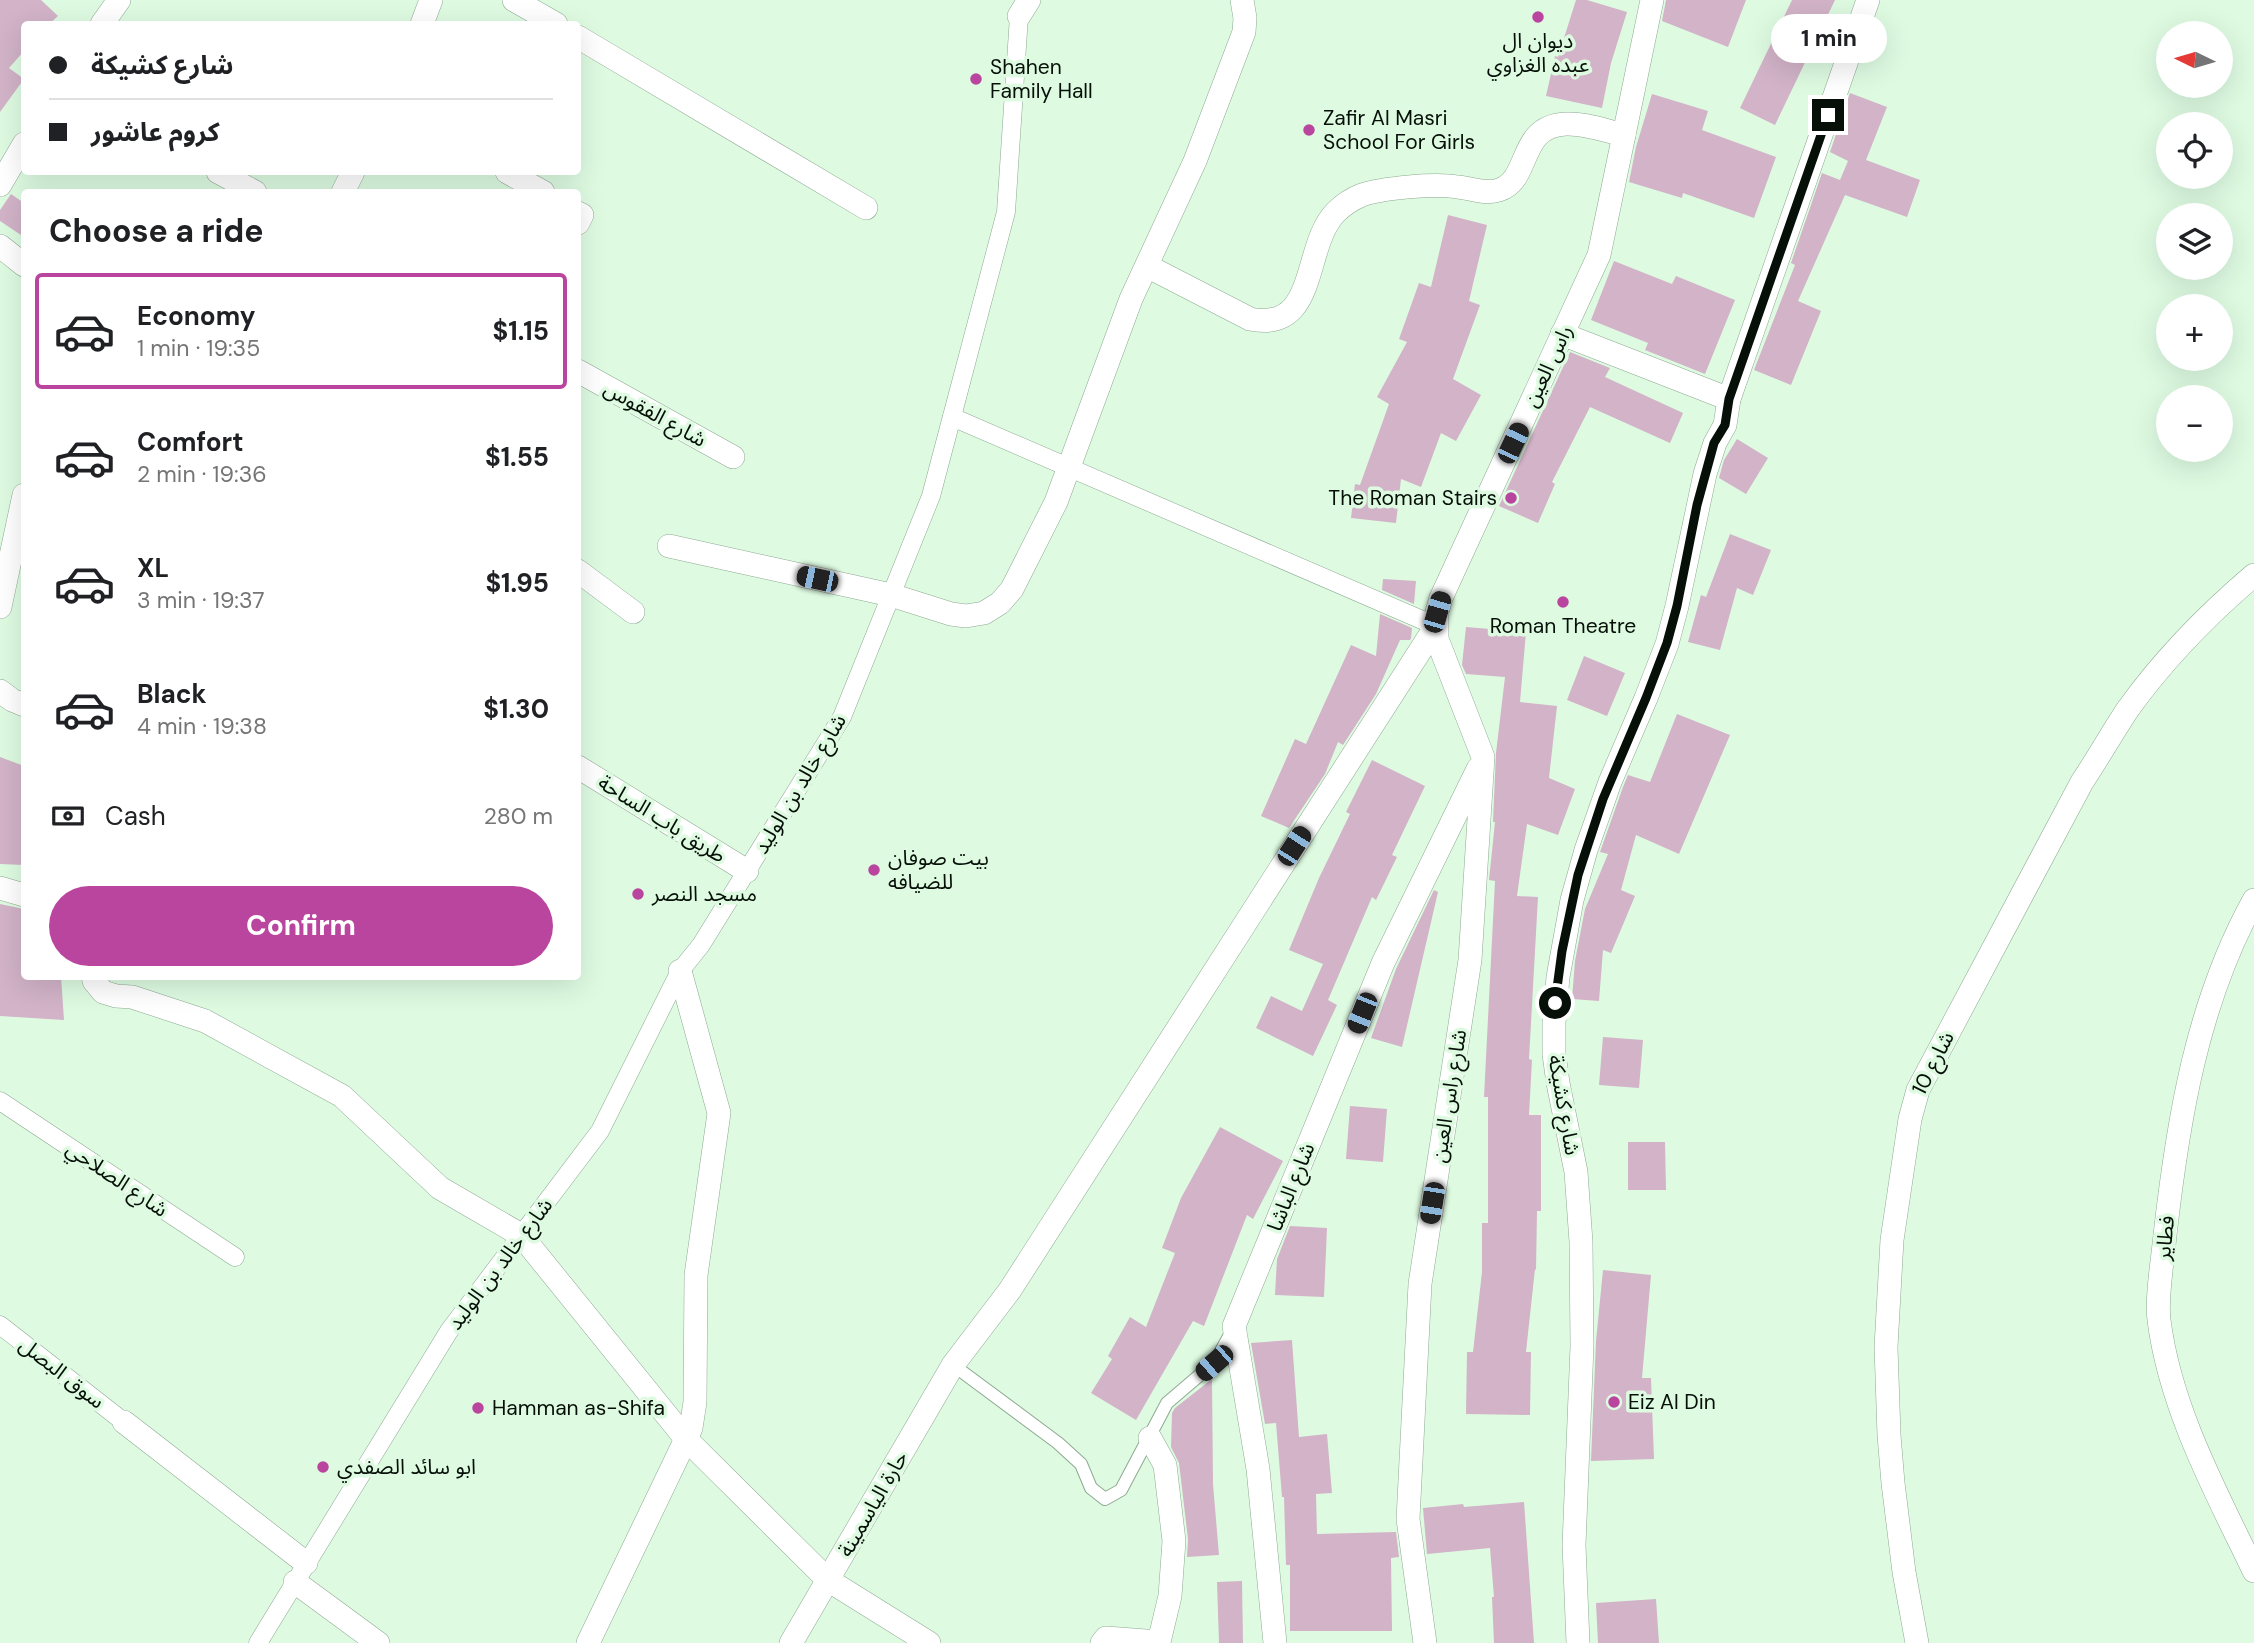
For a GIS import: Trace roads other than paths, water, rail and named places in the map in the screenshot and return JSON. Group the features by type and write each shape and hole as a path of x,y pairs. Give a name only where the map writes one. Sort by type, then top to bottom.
{"street":[{"path":"104,21 119,0"},
{"path":"423,21 431,0"},
{"path":"514,0 550,21"},
{"path":"669,547 891,595 951,614 966,616 984,612 1000,603 1012,589 1056,502 1131,299 1195,161 1240,43 1245,19 1242,0"},
{"name":"راس العين","path":"953,1364 1010,1290 1438,637 1441,598 1599,255 1652,0"},
{"name":"شارع كشيكة","path":"1578,1643 1574,1532 1582,1346 1581,1242 1576,1172 1554,1054 1558,977 1572,900 1586,850 1610,782 1667,643 1714,443 1725,425 1729,399 1868,0"},
{"name":"شارع خالد بن الوليد","path":"258,1643 449,1331 600,1131 680,971 701,945 842,717 931,496 1006,212 1024,8"},
{"path":"581,39 866,208"},
{"path":"1147,266 1250,319 1264,322 1278,320 1290,313 1301,297 1322,231 1331,217 1352,200 1380,191 1419,187 1455,186 1487,192 1499,190 1520,171 1528,147 1538,135 1553,126 1576,124 1624,135"},
{"path":"0,185 21,149"},
{"path":"224,175 249,189"},
{"path":"512,175 538,189"},
{"path":"0,246 21,263"},
{"path":"1562,334 1729,399"},
{"name":"شارع الفقوس","path":"581,373 733,457"},
{"path":"952,418 1438,637 1483,757"},
{"path":"0,607 21,508"},
{"path":"581,573 633,612"},
{"name":"شارع 10","path":"1917,1643 1904,1572 1893,1483 1886,1347 1892,1240 1899,1181 1915,1097 2082,782 2110,736 2130,706 2173,654 2220,605 2254,575"},
{"path":"0,691 21,704"},
{"name":"شارع الباشا","path":"1234,1326 1383,963 1483,757"},
{"name":"شارع راس العين","path":"1425,1643 1408,1519 1420,1284 1470,960 1483,757"},
{"name":"طريق باب الساحة","path":"581,769 747,871"},
{"path":"0,888 21,894"},
{"name":"فطاير","path":"2254,900 2220,971 2194,1059 2174,1170 2158,1315 2166,1354 2187,1422 2254,1571"},
{"path":"588,1643 691,1428 695,1402 696,1275 719,1113 680,971"},
{"path":"94,980 103,992 132,998 205,1021 342,1096 440,1188 521,1235 686,1439 828,1580 929,1643"},
{"name":"شارع الصلاحي","path":"0,1101 235,1257"},
{"name":"سوق البصل","path":"0,1325 124,1422"},
{"path":"1234,1326 1258,1469 1275,1643"},
{"name":"حارة الياسمينة","path":"792,1643 953,1364"},
{"path":"124,1422 301,1573 378,1643"},
{"path":"1102,1643 1106,1637 1159,1642 1170,1596 1174,1541 1165,1465 1150,1438"}],"lane":[{"path":"953,1364 1082,1464 1091,1488 1105,1499 1121,1490 1167,1403 1214,1363 1234,1326"}],"place":[{"name":"ديوان ال عبده الغزاوي","path":"1538,17"},
{"name":"Shahen Family Hall","path":"976,79"},
{"name":"Zafir Al Masri School For Girls","path":"1309,130"},
{"name":"The Roman Stairs","path":"1511,498"},
{"name":"Roman Theatre","path":"1563,602"},
{"name":"بيت صوفان للضيافه","path":"874,870"},
{"name":"مسجد النصر","path":"638,894"},
{"name":"Eiz Al Din","path":"1614,1402"},
{"name":"Hamman as-Shifa","path":"478,1408"},
{"name":"ابو سائد الصفدي","path":"323,1467"}]}
